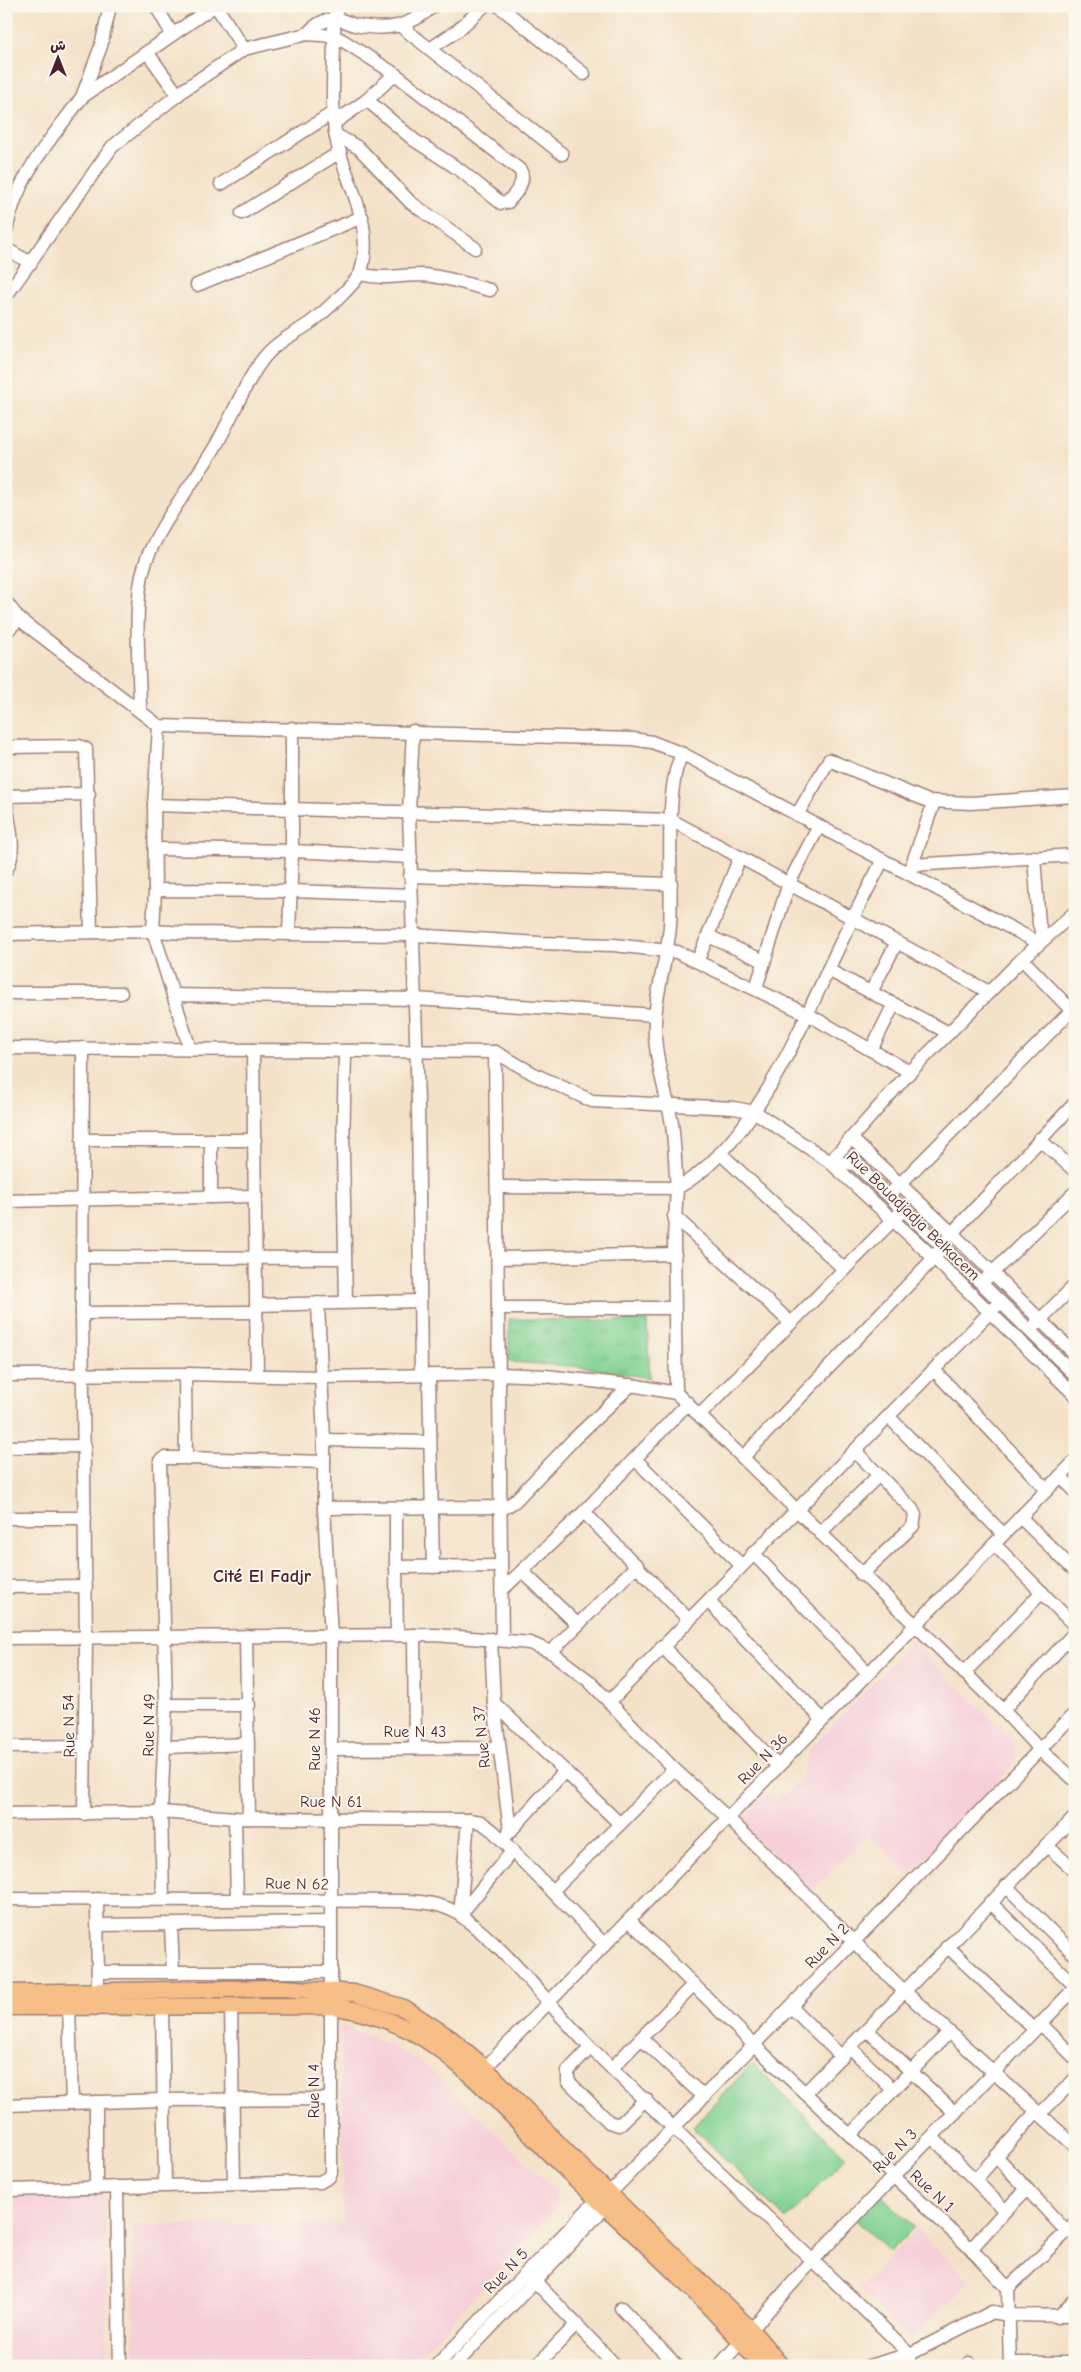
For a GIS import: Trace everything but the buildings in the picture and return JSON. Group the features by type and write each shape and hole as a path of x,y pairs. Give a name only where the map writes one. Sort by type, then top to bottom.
{"main road":[{"path":"6,1993 282,1988 331,1998 420,2036 479,2074 609,2196 746,2336 780,2366"},
{"path":"6,2007 231,2006 331,1998"},
{"path":"746,2336 762,2366"}],"street":[{"path":"6,231 11,207 24,178 82,98 101,46 110,6"},
{"path":"156,6 172,34"},
{"path":"82,98 215,6 244,49"},
{"path":"336,12 352,24 379,28 402,27 422,16 433,6"},
{"path":"430,49 458,30 484,6"},
{"path":"499,6 584,74"},
{"path":"307,34 315,25 336,12"},
{"path":"140,711 138,624 145,564 155,542 215,447 268,353 281,340 311,323 350,288 360,274 364,242 362,216 340,152 334,124 334,36 336,12"},
{"path":"402,27 562,154"},
{"path":"6,296 112,147 178,95 244,49 307,34 334,36 395,74 520,170 523,177 522,182 508,202 501,203 460,170 414,140 367,100"},
{"path":"147,52 178,95"},
{"path":"221,184 334,124 367,100 395,74"},
{"path":"334,124 410,202 475,248"},
{"path":"242,213 340,152"},
{"path":"197,285 362,216"},
{"path":"6,249 31,263"},
{"path":"360,274 388,279 422,275 439,277 490,290"},
{"path":"6,602 19,619 159,726 413,731 634,739 652,742 683,754 883,860 910,870 1042,941"},
{"path":"7,631 19,619"},
{"path":"159,726 154,805 155,890 153,930 190,1049"},
{"path":"289,934 292,851 290,810 292,728"},
{"path":"413,731 409,812 415,999 420,1301 429,1442 433,1566"},
{"path":"6,747 84,747 87,753 91,932"},
{"path":"676,1393 674,1216 677,1188 668,1105 654,1036 655,1015 668,950 672,884 669,848 671,820 677,766 683,754"},
{"path":"796,815 829,760 890,787 934,802 970,803 1075,796"},
{"path":"6,796 88,794"},
{"path":"6,802 12,852 8,867"},
{"path":"910,870 934,802"},
{"path":"154,805 671,820 989,992"},
{"path":"756,988 789,883 819,826"},
{"path":"155,849 292,851 411,857"},
{"path":"910,870 1034,857 1075,855"},
{"path":"1034,857 1042,941"},
{"path":"698,960 740,858"},
{"path":"497,1187 677,1188 692,1180 720,1153 755,1112 807,1014 853,917 883,860"},
{"path":"410,876 672,884"},
{"path":"155,890 291,891 411,895"},
{"path":"6,1048 495,1052 534,1074 592,1101 734,1108 755,1112 830,1162 910,1072 949,1032 1022,959 1072,918"},
{"path":"6,934 153,930 413,935 539,943 614,945 668,950 698,960 756,988 807,1014 910,1072"},
{"path":"708,936 764,961"},
{"path":"871,992 897,942"},
{"path":"878,1206 1073,1012 1022,959"},
{"path":"828,970 949,1032"},
{"path":"6,993 121,993"},
{"path":"173,995 415,999 655,1015"},
{"path":"871,1050 894,1004"},
{"name":"Rue N 54","path":"83,1048 82,1313 85,1374 86,1518 84,1700 86,1746 84,1814"},
{"path":"253,1050 256,1140 257,1375"},
{"path":"344,1051 346,1301"},
{"name":"Rue N 37","path":"495,1052 499,1508 502,1590 496,1640 494,1703 506,1835"},
{"path":"743,1457 934,1258 952,1233 1075,1103"},
{"path":"852,1139 952,1233 1075,1354"},
{"path":"1039,1139 1075,1171"},
{"path":"82,1140 256,1140"},
{"path":"211,1140 211,1197"},
{"path":"720,1153 844,1269"},
{"name":"Rue Bouadjadja Belkacem","path":"830,1162 855,1164 1075,1375"},
{"name":"Rue Bouadjadja Belkacem","path":"830,1162 992,1313 1075,1395"},
{"path":"982,1284 1075,1192"},
{"path":"6,1201 256,1196"},
{"path":"700,1415 904,1210"},
{"path":"674,1216 790,1323"},
{"path":"498,1258 675,1254"},
{"path":"83,1258 345,1258"},
{"path":"1029,1330 1075,1285"},
{"path":"82,1313 256,1309 346,1301 420,1301"},
{"path":"609,1702 797,1508 992,1313 1000,1302"},
{"name":"Rue N 46","path":"318,1303 324,1440 324,1508 331,1637 331,1998"},
{"path":"498,1308 674,1308"},
{"path":"934,1370 1047,1490"},
{"path":"185,1374 186,1458 324,1462"},
{"path":"6,1375 185,1374 322,1377 499,1374 545,1376 631,1385 676,1393 797,1508 861,1575 1003,1710 1039,1749 1075,1780"},
{"path":"324,1508 499,1508 515,1501 631,1385"},
{"path":"502,1590 584,1512 688,1403"},
{"path":"889,1417 1003,1534"},
{"path":"324,1440 429,1442"},
{"path":"6,1447 85,1446"},
{"path":"855,1451 905,1501 915,1514 913,1526 861,1575"},
{"name":"Rue N 49","path":"163,1899 161,1812 166,1705 159,1464 164,1458 186,1458"},
{"path":"635,1459 741,1565"},
{"name":"Rue N 36","path":"479,2074 1075,1461"},
{"path":"820,1533 878,1476"},
{"path":"1060,1476 1075,1490"},
{"path":"396,1509 397,1635"},
{"path":"584,1512 638,1565 688,1619"},
{"path":"1020,1517 1075,1572"},
{"path":"6,1518 86,1518"},
{"path":"994,1544 1075,1626"},
{"path":"753,1553 868,1673"},
{"path":"551,1652 638,1565"},
{"path":"396,1566 501,1566"},
{"path":"522,1571 578,1626"},
{"path":"6,1587 86,1586"},
{"path":"964,1673 1042,1592"},
{"path":"708,1601 823,1720"},
{"path":"1003,1710 1075,1632"},
{"path":"414,1635 415,1748"},
{"path":"6,1638 414,1635 530,1643 551,1652 589,1681 674,1769 728,1818 904,1992 1075,2146"},
{"path":"246,1636 249,1705 249,1818"},
{"path":"662,1646 778,1766"},
{"path":"494,1703 620,1824"},
{"path":"166,1705 249,1705"},
{"name":"Rue N 2","path":"609,2196 1075,1712"},
{"path":"165,1747 248,1744"},
{"path":"6,1747 86,1746"},
{"name":"Rue N 43","path":"330,1748 499,1748"},
{"path":"553,1890 674,1769"},
{"path":"506,1835 565,1771"},
{"name":"Rue N 61","path":"6,1814 161,1812 235,1818 468,1820 481,1822 506,1835 513,1850 605,1945"},
{"path":"806,2092 1075,1817"},
{"path":"235,1818 237,1899"},
{"path":"460,1915 468,1820"},
{"path":"1046,1845 1075,1871"},
{"path":"460,1915 513,1850"},
{"path":"1006,1886 1075,1955"},
{"name":"Rue N 62","path":"6,1899 56,1901 97,1899 237,1899 427,1902 447,1908 460,1915 510,1962 590,2048 646,2099 813,2260 910,2360"},
{"path":"97,1899 98,1991"},
{"path":"990,1902 1075,1987"},
{"name":"Rue N 1","path":"629,1920 754,2044 971,2249 1008,2288"},
{"path":"97,1925 331,1922"},
{"path":"172,1925 173,1972"},
{"path":"947,1946 1075,2058"},
{"path":"98,1972 331,1972"},
{"path":"612,2068 694,1984"},
{"name":"Rue N 3","path":"719,2366 813,2260 1075,1987"},
{"name":"Rue N 4","path":"234,2184 320,2182 329,2177 331,1998"},
{"path":"69,2006 72,2103"},
{"path":"162,2006 165,2185"},
{"path":"6,2190 234,2184 231,2006"},
{"path":"791,2007 894,2090"},
{"path":"867,2030 955,2113"},
{"path":"850,2135 949,2032"},
{"path":"641,2038 704,2096"},
{"path":"590,2048 568,2071 568,2081 609,2122 619,2126 646,2099"},
{"path":"975,2180 1038,2113 1075,2079"},
{"path":"6,2105 163,2100 329,2099"},
{"path":"96,2102 96,2188"},
{"path":"932,2137 1005,2211"},
{"path":"996,2156 1027,2189 1071,2228 1008,2288 1010,2364 1075,2364"},
{"path":"117,2187 120,2366"},
{"path":"971,2249 1027,2189"},
{"name":"Rue N 5","path":"436,2366 531,2277 609,2196"},
{"path":"531,2277 577,2324 612,2364"},
{"name":"Rue N 5","path":"454,2366 531,2277"},
{"path":"1058,2317 1075,2299"},
{"path":"621,2308 677,2366"},
{"path":"869,2366 910,2360 984,2315 996,2312 1009,2315 1075,2316"},
{"path":"536,2366 577,2324"}],"shaded area":[{"path":"912,1642 1013,1740 1016,1761 910,1875 864,1832 867,1836 812,1891 740,1822 766,1793 775,1798 786,1794 802,1776 808,1751"},
{"path":"341,2025 379,2040 422,2062 556,2191 557,2207 410,2366 134,2366 133,2225 343,2223"},
{"path":"105,2191 107,2366 6,2366 6,2192"},
{"path":"917,2229 970,2281 910,2340 859,2289"}],"green space":[{"path":"509,1319 647,1321 650,1378 584,1367 509,1362"},
{"path":"752,2063 846,2157 786,2220 693,2127"},
{"path":"880,2194 914,2227 890,2252 856,2220"}],"district":[{"name":"Cité El Fadjr","path":"262,1576"}]}
